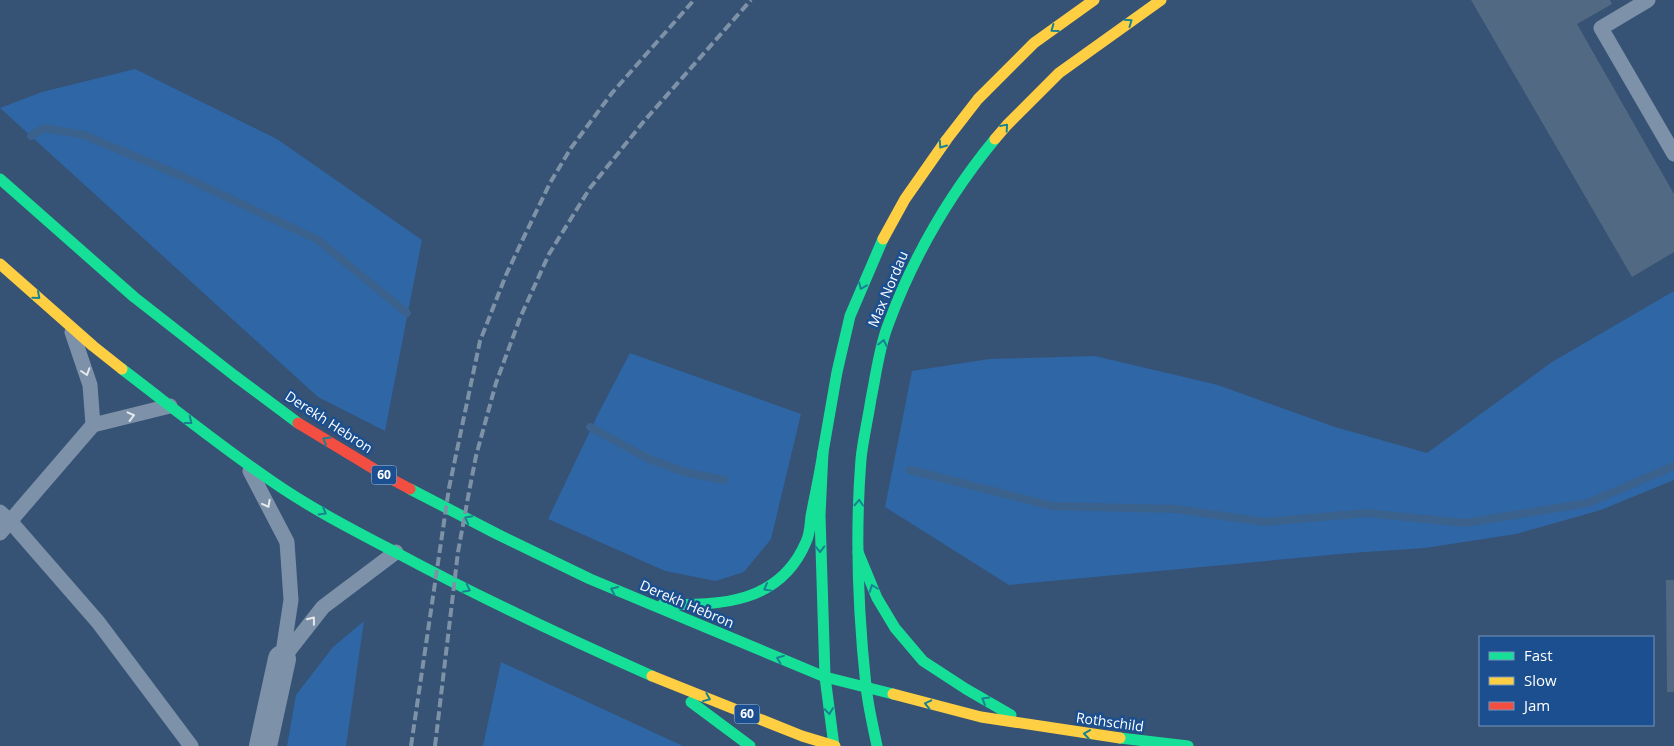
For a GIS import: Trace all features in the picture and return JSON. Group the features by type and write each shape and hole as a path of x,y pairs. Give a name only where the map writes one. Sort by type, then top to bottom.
{"main road":[{"name":"Max Nordau","path":"825,677 820,514 824,452 837,372 850,316 880,246 905,199 947,139 978,99 1034,43 1094,0"},
{"name":"Max Nordau","path":"866,688 858,552 858,516 862,457 886,327 914,262 938,220 977,161 1007,125 1059,72 1161,0"},
{"name":"Derekh Hebron","path":"0,179 134,297 235,376 308,430 384,475 497,534 590,579 825,677 981,717 1028,725"},
{"name":"60","path":"0,264 93,346 170,406 274,483 353,530 468,590 564,637 662,680 802,736 834,746"},
{"path":"645,603 696,606 730,602 759,593 778,583 794,566 807,541 824,452"},
{"path":"858,552 877,598 896,628 923,661 966,689 1028,725"},
{"path":"825,677 834,746"},
{"path":"662,680 750,746"},
{"path":"866,688 877,746"},
{"name":"Rothschild","path":"1028,725 1188,746"}],"street":[{"path":"263,746 282,659"}],"lane":[{"path":"1648,0 1600,28 1674,154"},
{"path":"70,326 90,385 93,425"},
{"path":"0,533 5,516 93,425 170,406"},
{"path":"244,461 287,542 291,600 282,659"},
{"path":"5,516 98,622 191,746"},
{"path":"282,659 323,607 396,552"}],"shaded area":[{"path":"135,69 277,139 422,240 385,431 318,397 0,108 42,92"},
{"path":"1674,291 1674,480 1601,510 1516,534 1425,548 1351,553 1009,585 885,507 912,371 989,359 1095,356 1218,385 1335,427 1427,453 1552,362"},
{"path":"630,353 801,414 771,539 744,572 716,581 665,571 548,519 598,414"},
{"path":"364,621 346,746 287,746 296,695 333,647"},
{"path":"501,662 683,746 483,746"}],"building":[{"path":"1471,0 1610,0 1612,4 1577,24 1674,194 1674,252 1632,277"},
{"path":"1666,580 1674,580 1674,692 1667,692"}],"waterway":[{"path":"31,136 44,128 84,135 184,177 318,240 407,313"},
{"path":"590,427 649,459 684,472 724,480"},
{"path":"910,470 1052,506 1176,509 1264,522 1366,513 1465,523 1588,503 1674,466"}],"railway":[{"path":"411,746 449,488 480,341 506,275 522,241 550,183 571,148 612,93 694,0"},
{"path":"435,746 458,552 476,456 496,383 520,318 549,254 590,188 645,120 751,0"}],"traffic: fast":[{"path":"877,746 868,701 863,658 859,601 858,516 861,459 878,362 888,325 921,251 962,182 995,139"},
{"path":"0,179 134,297 298,423"},
{"path":"834,746 825,677 820,515 823,452 837,372 850,316 883,239"},
{"path":"122,369 254,469 318,511 492,602 652,676"},
{"path":"663,604 706,604 746,597 765,589 781,578 795,562 807,539 823,452"},
{"path":"410,489 590,579 825,677 893,694"},
{"path":"858,552 877,598 895,628 923,661 1011,715"},
{"path":"691,702 750,746"},
{"path":"1120,738 1188,746"}],"traffic: slow":[{"path":"883,239 905,199 978,99 1034,43 1094,0"},
{"path":"995,139 1059,73 1161,0"},
{"path":"0,264 122,369"},
{"path":"652,676 802,736 835,746"},
{"path":"893,694 981,717 1120,738"}],"traffic: jam":[{"path":"298,423 410,489"}]}
